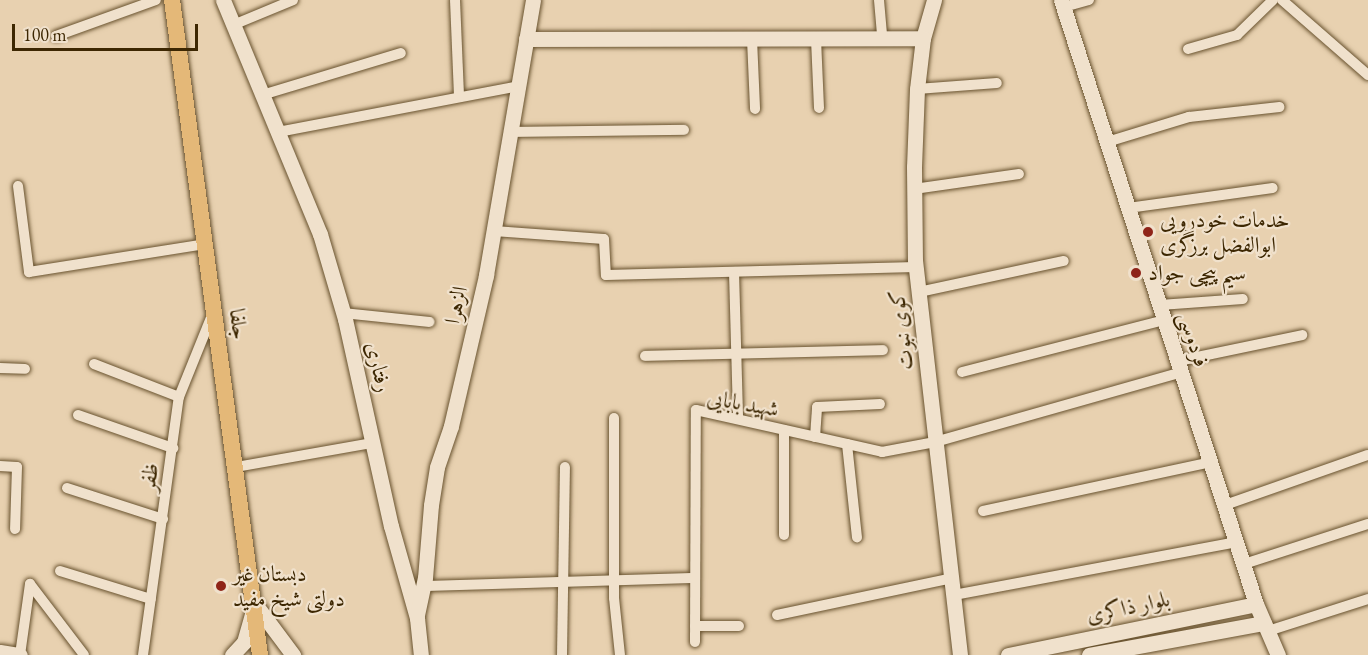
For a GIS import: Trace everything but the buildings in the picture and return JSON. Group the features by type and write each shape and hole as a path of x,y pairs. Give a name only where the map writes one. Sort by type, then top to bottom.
{"main road":[{"name":"جلفا","path":"172,0 255,604 260,655"}],"street":[{"path":"56,36 156,0"},
{"name":"رفتاری","path":"223,0 320,234 343,313 391,526 417,618"},
{"path":"233,25 293,0"},
{"path":"455,0 459,97"},
{"name":"الزهرا","path":"417,618 437,467 452,426 494,231 533,0"},
{"path":"879,0 882,38"},
{"name":"کوی نبوت","path":"934,0 923,38 917,89 914,189 916,267 960,655"},
{"path":"1063,4 1089,0"},
{"path":"1188,49 1238,35 1273,0"},
{"path":"1282,0 1368,75"},
{"name":"فردوسی","path":"1063,4 1256,603 1278,655"},
{"path":"526,39 923,38"},
{"path":"752,39 755,109"},
{"path":"816,39 819,108"},
{"path":"262,95 401,52"},
{"path":"917,89 997,83"},
{"path":"278,132 519,86"},
{"path":"1107,142 1189,117 1279,107"},
{"path":"512,132 684,130"},
{"path":"914,189 1019,174"},
{"path":"18,186 29,272 206,244"},
{"path":"1128,208 1273,188"},
{"path":"494,231 604,239 606,275 916,267"},
{"path":"919,292 1064,261"},
{"path":"734,272 738,419"},
{"path":"962,372 1162,313 1243,298"},
{"name":"ظفر","path":"143,655 179,397 214,309"},
{"path":"343,313 430,322"},
{"name":"شهید بابایی","path":"695,642 696,410 882,452 935,442 1180,367 1302,335"},
{"path":"645,356 883,350"},
{"path":"94,364 179,397"},
{"path":"0,368 26,369"},
{"path":"815,437 817,408 880,404"},
{"path":"78,415 173,448"},
{"path":"614,418 614,581 620,655"},
{"path":"784,430 784,535"},
{"path":"236,467 372,443"},
{"path":"847,444 857,537"},
{"path":"1224,505 1368,455"},
{"path":"984,511 1211,462"},
{"path":"0,466 17,467 15,529"},
{"path":"562,655 565,467"},
{"path":"67,488 163,519"},
{"path":"1244,564 1368,524"},
{"path":"954,596 1237,542"},
{"path":"60,570 151,599"},
{"path":"423,586 695,578"},
{"path":"777,615 952,578"},
{"path":"0,652 20,655 30,584 84,655"},
{"path":"1266,627 1368,599"},
{"name":"بلوار ذاکری","path":"1008,655 1256,603"},
{"path":"232,655 244,642 255,604"},
{"path":"255,604 294,655"},
{"path":"417,618 421,655"},
{"path":"695,626 739,626"},
{"name":"بلوار ذاکری","path":"1089,655 1266,627"}],"place":[{"name":"خدمات خودرویی ابوالفضل برزگری","path":"1148,232"},
{"name":"سیم پیچی جواد","path":"1136,273"},
{"name":"دبستان غیر دولتی شیخ مفید","path":"221,586"}]}
